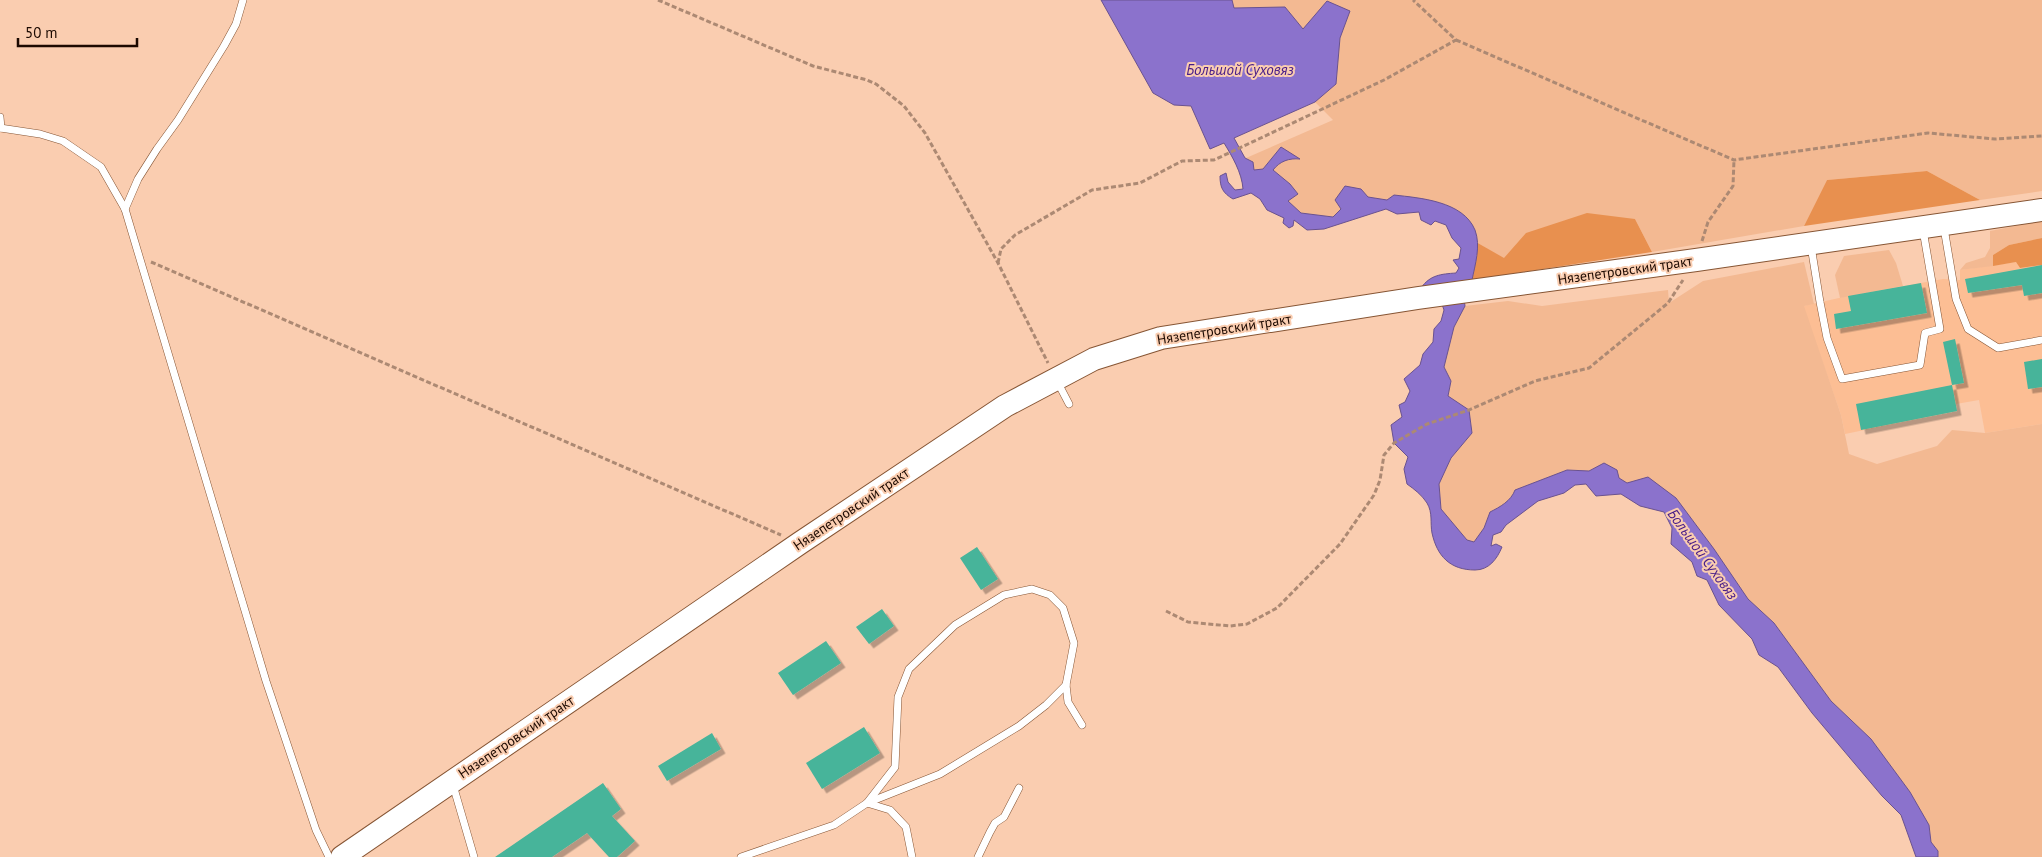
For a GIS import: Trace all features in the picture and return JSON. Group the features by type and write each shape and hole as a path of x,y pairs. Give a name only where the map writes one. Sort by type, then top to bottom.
{"main road":[{"name":"Нязепетровский тракт","path":"342,857 800,543 1005,406 1094,359 1161,338 1418,298 2042,210"}],"lane":[{"path":"125,209 138,179 178,120 224,46 236,24 243,0"},
{"path":"0,117 0,128 40,134 63,141 101,167 125,209 266,681 316,830 328,857"},
{"path":"1811,244 1827,338 1842,379 1920,365 1925,333 1940,329 1933,226"},
{"path":"1933,226 1956,299 1968,329 1998,348 2042,340"},
{"path":"1055,378 1069,404"},
{"path":"867,803 895,767 898,697 909,669 955,625 1004,596 1032,589 1050,596 1063,608 1074,643 1066,685 1068,702 1082,725"},
{"path":"741,857 834,825 867,803 940,774 1019,726 1046,705 1066,685"},
{"path":"452,780 474,857"},
{"path":"978,857 990,832 996,823 1004,817 1019,788"},
{"path":"867,803 890,810 906,827 912,857"}],"path":[{"path":"658,0 813,66 867,80 883,89 904,106 926,133 998,263 1055,378"},
{"path":"1413,0 1456,40 1734,160 1928,133 1996,139 2042,136"},
{"path":"998,263 1001,249 1015,235 1092,190 1140,183 1182,161 1214,160 1384,80 1456,40"},
{"path":"1166,610 1188,622 1230,626 1247,624 1277,608 1340,544 1374,495 1380,480 1384,454 1394,443 1427,424 1469,410 1535,381 1589,368 1668,303 1696,260 1708,222 1733,186 1734,160"},
{"path":"139,257 800,543"}],"shaded area":[{"path":"1232,0 2042,0 2042,191 1980,200 1927,171 1827,180 1804,226 1652,252 1635,219 1527,233 1504,259 1476,242 1475,230 1394,195 1387,200 1367,197 1361,189 1333,217 1301,213 1288,201 1298,194 1290,184 1273,170 1284,161 1298,159 1281,147 1263,169 1254,171 1246,158 1333,120 1315,102 1336,84 1340,38 1350,11 1303,29 1285,7 1233,8"},
{"path":"1927,171 1980,200 1804,226 1827,180"},
{"path":"1587,213 1635,219 1652,252 1472,280 1477,254 1476,242 1504,258 1526,233"},
{"path":"2042,221 2042,238 2009,245 1993,255 1993,266 1960,270 1966,263 1985,257 1990,248 1990,231"},
{"path":"2042,238 2042,265 2020,268 2016,262 1993,266 1993,255 2009,245"},
{"path":"1889,250 1896,263 1903,286 1840,298 1835,275 1844,256"},
{"path":"1804,262 1814,304 1804,306 1841,415 1849,454 1877,464 1937,446 1952,430 1985,433 2042,424 2042,857 1938,857 1938,851 1931,842 1929,825 1910,792 1871,739 1831,701 1774,623 1748,599 1676,498 1627,483 1604,463 1589,471 1567,470 1515,490 1508,500 1490,512 1484,528 1475,542 1467,540 1441,509 1439,484 1451,458 1472,433 1469,410 1448,396 1451,381 1444,367 1454,327 1465,306 1508,301 1542,306 1668,290 1669,303 1703,281"},
{"path":"2016,262 2020,268 2042,265 2042,424 1985,433 1979,400 1956,404 1957,411 1845,434 1841,415 1803,306 1943,279 1960,280 1960,270"}],"water":[{"name":"Большой Суховяз","path":"1101,0 1232,0 1234,8 1285,7 1303,29 1327,1 1350,11 1340,38 1336,84 1315,102 1234,138 1245,158 1253,162 1254,170 1263,169 1281,147 1300,159 1285,161 1273,170 1290,184 1298,194 1288,201 1301,213 1333,217 1341,209 1335,200 1345,186 1361,189 1368,197 1387,200 1394,195 1440,203 1461,213 1469,220 1475,230 1477,249 1472,280 1462,283 1465,306 1454,327 1444,367 1451,381 1448,396 1469,410 1472,433 1451,458 1439,484 1441,509 1467,540 1474,542 1484,528 1490,512 1508,500 1515,490 1567,470 1589,471 1604,463 1617,470 1619,478 1627,483 1648,477 1676,498 1748,599 1774,623 1831,701 1871,739 1910,792 1929,825 1931,842 1938,851 1938,857 1916,857 1901,815 1882,796 1812,713 1778,667 1759,655 1752,639 1719,605 1707,580 1697,576 1692,562 1671,544 1672,528 1664,512 1640,506 1621,494 1596,496 1586,484 1575,485 1564,493 1538,501 1506,525 1501,532 1493,535 1491,546 1496,544 1502,547 1498,556 1488,566 1480,570 1466,569 1452,564 1441,555 1434,541 1430,510 1427,503 1407,484 1404,469 1408,457 1394,443 1391,425 1402,417 1399,405 1405,402 1410,391 1404,379 1420,365 1423,354 1433,342 1434,329 1441,321 1444,310 1437,290 1421,288 1428,280 1436,276 1456,273 1459,268 1453,260 1459,259 1461,248 1452,238 1446,225 1435,221 1431,225 1421,220 1419,212 1397,214 1386,209 1324,229 1307,230 1294,220 1293,226 1289,228 1283,223 1284,218 1267,210 1260,199 1251,193 1233,199 1230,197 1223,190 1220,176 1226,173 1228,182 1235,190 1243,189 1239,171 1224,143 1210,149 1191,106 1174,105 1153,93"}],"building":[{"path":"2042,265 2042,293 2024,296 2022,285 1968,293 1965,279"},
{"path":"1921,283 1927,313 1836,329 1834,314 1851,311 1848,296"},
{"path":"1955,339 1964,383 1952,385 1943,342"},
{"path":"2042,359 2042,387 2028,389 2024,362"},
{"path":"1952,385 1957,411 1861,430 1856,404"},
{"path":"977,547 998,579 981,590 960,558"},
{"path":"882,609 894,626 869,644 856,627"},
{"path":"826,641 841,663 793,695 778,673"},
{"path":"864,727 880,753 822,789 806,763"},
{"path":"712,733 721,749 667,781 658,766"},
{"path":"603,783 621,809 612,816 635,841 617,857 609,857 587,833 552,857 495,857"}]}
